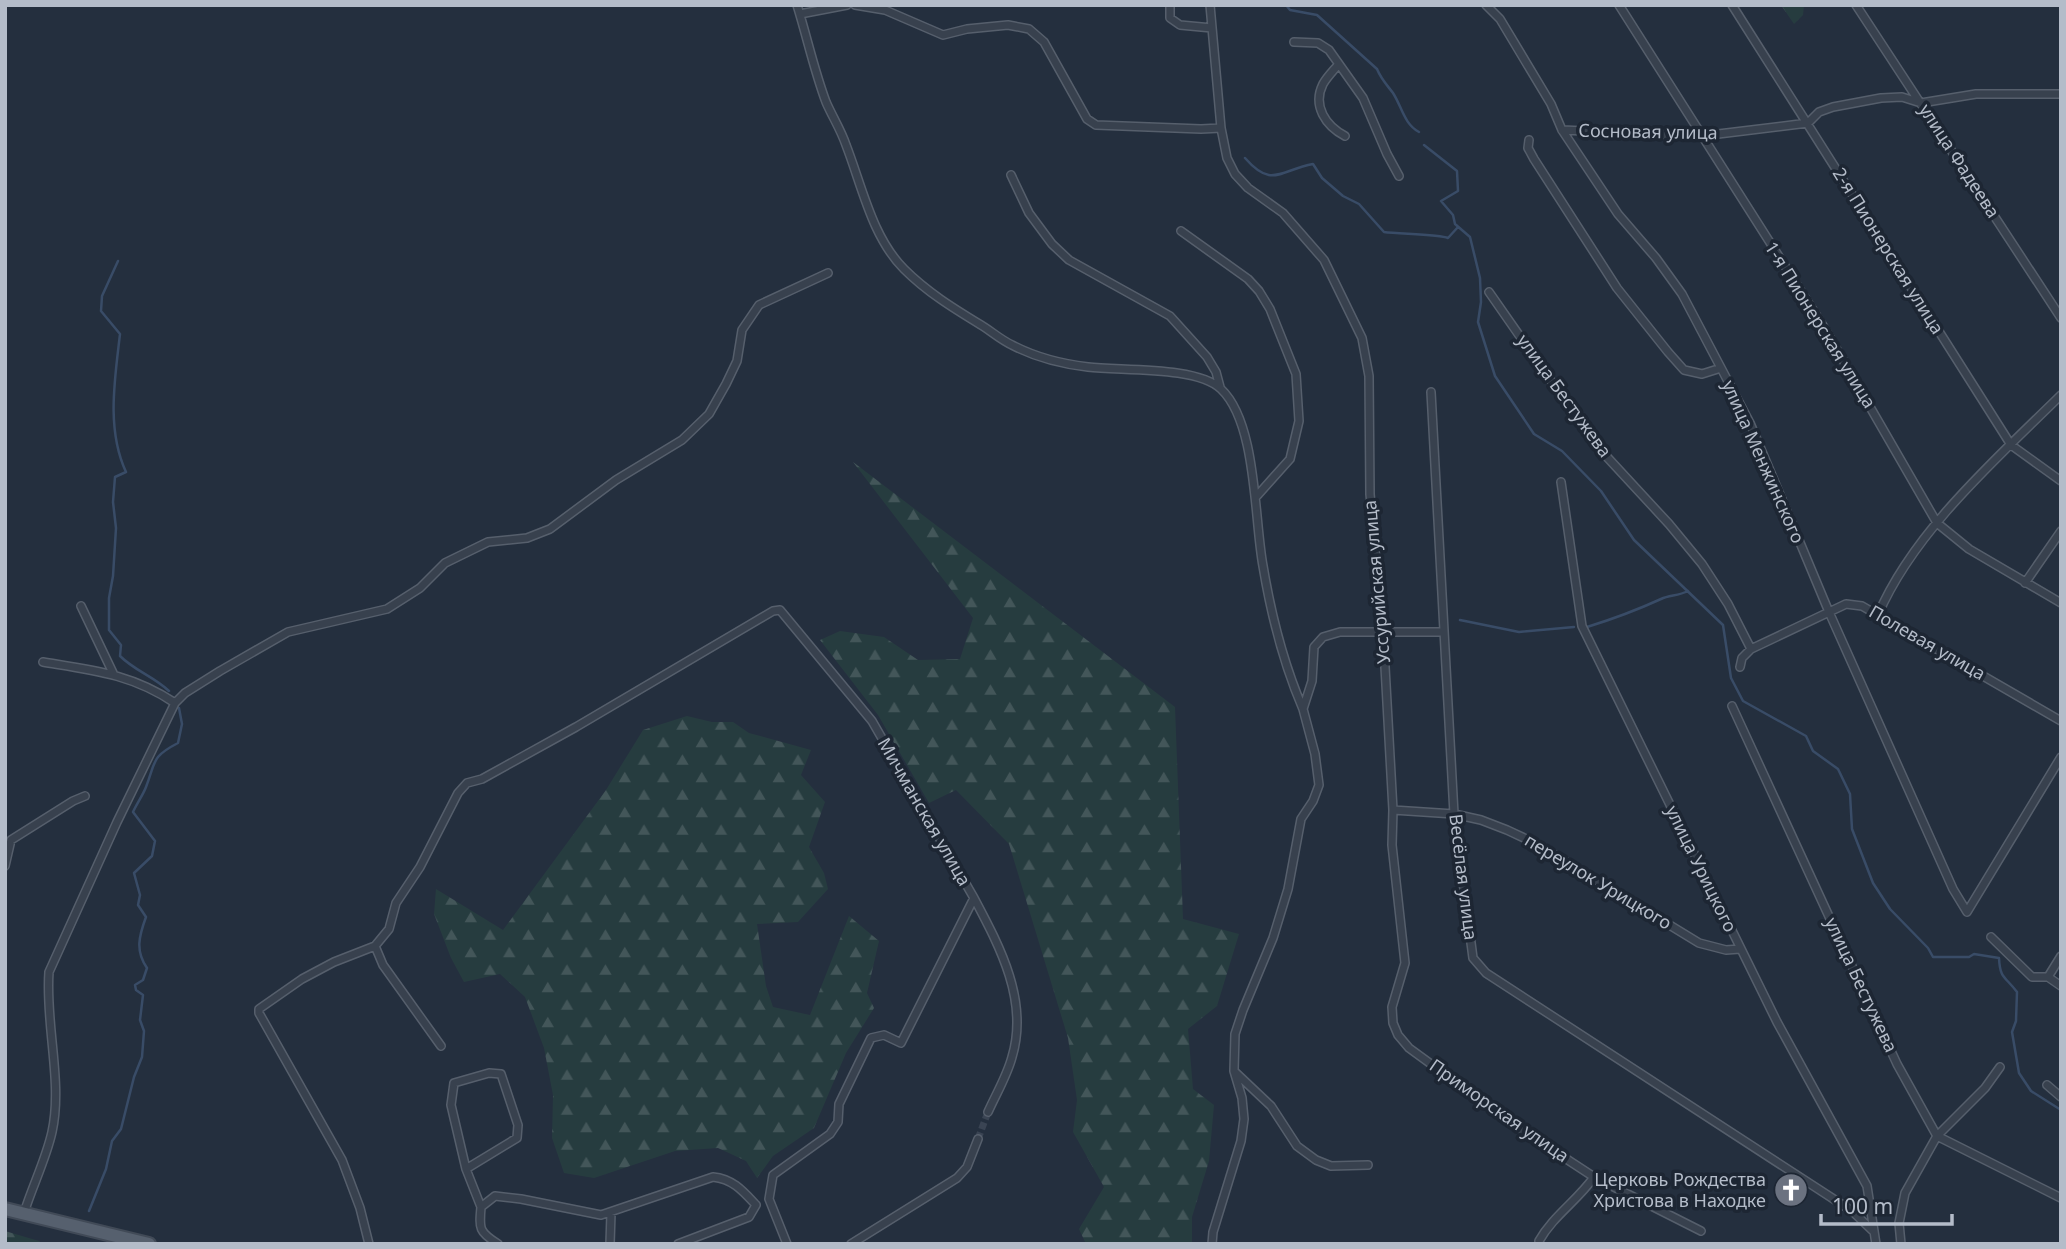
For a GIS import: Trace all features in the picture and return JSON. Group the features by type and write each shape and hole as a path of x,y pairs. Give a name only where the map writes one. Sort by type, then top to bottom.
{"main road":[{"path":"5,1209 149,1244"}],"street":[{"path":"797,5 827,104 846,143 860,186 887,247 902,268 941,302 1010,345 1050,360 1088,367 1176,371 1199,377 1220,387"},
{"path":"800,15 847,5"},
{"path":"855,5 885,10 943,35 967,29 1008,25 1028,29 1044,42 1087,119 1096,125 1201,129 1221,128 1210,5"},
{"path":"1170,5 1170,18 1180,25 1212,28"},
{"name":"улица Менжинского","path":"1486,5 1500,19 1551,104 1562,130 1618,214 1682,293 1750,423 1829,612 1953,889 1967,912 2061,757"},
{"name":"1-я Пионерская улица","path":"1619,5 1825,329 1937,523 1969,549 2061,603"},
{"name":"2-я Пионерская улица","path":"1732,5 2011,445 2061,481"},
{"name":"улица Фадеева","path":"1856,5 2061,318"},
{"path":"1294,42 1318,43 1329,50 1363,98 1399,176"},
{"path":"1338,65 1323,84 1319,102 1323,117 1333,129 1345,136"},
{"name":"Сосновая улица","path":"1562,130 1702,136 1808,123 1826,109 1881,98 1902,97 1921,103 1976,94 2061,94"},
{"name":"Уссурийская улица","path":"1221,128 1227,158 1235,174 1248,188 1283,213 1324,260 1362,338 1369,376 1370,494 1383,631 1393,810 1392,845 1405,963 1392,1007 1393,1023 1398,1035 1409,1048"},
{"path":"1529,139 1528,148 1534,159 1617,288 1668,352 1684,370 1702,374 1721,368"},
{"path":"1012,175 1029,213 1052,244 1069,260 1170,316 1207,357 1216,372 1220,387 1235,406 1244,427 1256,497 1263,566 1279,635 1315,754 1319,785 1313,801 1301,819 1288,889 1273,938 1239,1021 1233,1046 1234,1071 1244,1119 1241,1141 1213,1232 1212,1244"},
{"path":"1181,231 1248,279 1259,291 1270,309 1296,374 1299,421 1290,459 1256,497"},
{"path":"24,1213 52,1132 55,1102 47,997 49,972 175,703 185,693 219,671 288,632 387,609 420,588 445,563 488,542 527,538 550,529 616,480 682,440 709,414 737,361 742,330 759,304 828,273"},
{"name":"улица Бестужева","path":"1489,292 1595,444 1702,564 1728,604 1751,649"},
{"name":"Весёлая улица","path":"1431,392 1454,814 1474,958 1486,973 1852,1211 1874,1232"},
{"path":"1878,615 1891,588 1920,542 2061,396"},
{"name":"улица Урицкого","path":"1562,482 1582,626 1777,1022 1867,1186 1876,1244"},
{"path":"2025,583 2061,531"},
{"name":"Полевая улица","path":"1751,649 1846,604 1862,606 2061,721"},
{"path":"82,606 113,673"},
{"name":"Мичманская улица","path":"375,946 388,929 396,904 421,867 458,793 467,783 482,779 541,747 773,611 780,610 872,721 974,898 901,1042 884,1035 871,1038 839,1104 837,1125 830,1134 773,1175 769,1199 787,1244"},
{"path":"1303,709 1311,689 1314,647 1323,637 1340,632 1444,632"},
{"path":"1740,667 1742,658 1751,649"},
{"path":"43,662 113,673 160,693 175,703"},
{"name":"улица Бестужева","path":"1732,706 1897,1064 1937,1136"},
{"path":"5,866 8,837 85,796"},
{"name":"переулок Урицкого","path":"1393,810 1454,814 1490,823 1537,844 1699,943 1726,950 1740,949"},
{"path":"974,898 999,945 1012,980 1018,1019 1012,1058 988,1112"},
{"path":"1991,937 2032,976 2048,977 2061,986"},
{"path":"369,1244 360,1208 342,1160 259,1013 260,1009 302,979 334,962 375,946 383,965 441,1046"},
{"path":"2048,977 2061,957"},
{"name":"Приморская улица","path":"1409,1048 1513,1124 1594,1177 1702,1231"},
{"path":"1901,1244 1899,1223 1905,1193 1937,1136 1985,1088 2000,1067"},
{"path":"1234,1071 1264,1098 1297,1146 1316,1160 1331,1166 1368,1165"},
{"path":"466,1169 517,1138 518,1125 501,1074 489,1073 454,1083 451,1105 466,1169 481,1207 480,1227 484,1236 498,1244"},
{"path":"2047,1085 2061,1097"},
{"path":"1937,1136 2061,1198"},
{"path":"850,1244 957,1178 967,1167 978,1139"},
{"path":"481,1207 495,1196 601,1215 713,1177 727,1178 743,1190 756,1205 749,1217 678,1244"},
{"path":"1538,1243 1550,1223 1580,1196 1594,1177"},
{"path":"610,1244 611,1213"}],"green space":[{"path":"1781,5 1804,5 1803,15 1794,24"},
{"path":"853,462 1175,707 1183,919 1239,934 1217,1006 1188,1029 1193,1089 1214,1105 1209,1161 1192,1217 1192,1244 1086,1244 1079,1229 1104,1187 1073,1132 1077,1100 1068,1038 1009,844 956,790 929,803 878,715 820,640 840,631 884,637 918,660 960,659 973,618"},
{"path":"687,716 712,722 733,722 749,733 811,750 801,775 825,802 809,847 824,873 828,889 798,922 757,924 766,986 773,1007 810,1015 849,916 879,941 867,993 874,1008 846,1053 814,1128 773,1156 757,1178 746,1161 718,1148 675,1151 594,1178 564,1173 552,1138 553,1095 544,1048 525,997 500,974 464,982 451,958 434,914 436,889 503,930 606,790 643,730"},
{"path":"5,1231 39,1241 43,1244 5,1244"}],"waterway":[{"path":"1286,5 1290,10 1317,15 1377,69 1407,120 1419,132"},
{"path":"1424,145 1457,171 1458,191 1441,201 1453,215 1455,224 1470,237 1480,278 1478,322 1495,376 1534,434 1562,451 1601,491 1634,540 1723,625 1731,678 1743,701 1806,736 1813,751 1838,769 1850,794 1852,829 1873,883 1890,909 1928,948 1933,957 1969,957 1974,954 1999,958 2002,974 2017,992 2016,1021 2012,1032 2019,1073 2031,1091 2061,1110"},
{"path":"1245,158 1262,173 1270,175 1313,164 1322,178 1343,196 1359,204 1384,232 1448,238 1458,227"},
{"path":"118,261 102,296 101,311 120,334 114,386 114,421 120,456 126,472 115,477 113,502 116,528 109,598 109,630 121,645 120,656 169,691"},
{"path":"1587,627 1688,591"},
{"path":"1460,620 1519,632 1574,627"},
{"path":"89,1211 106,1169 112,1141 121,1129 142,1057 144,1031 140,1020 143,995 136,990 135,985 143,980 147,968 139,943 146,917 138,905 140,895 134,873 152,856 155,841 133,812 156,760 178,743 182,724 179,708"}],"tunnel":[{"path":"978,1139 988,1112"}],"place":[{"name":"Церковь Рождества Христова в Находке","path":"1791,1190"}]}
